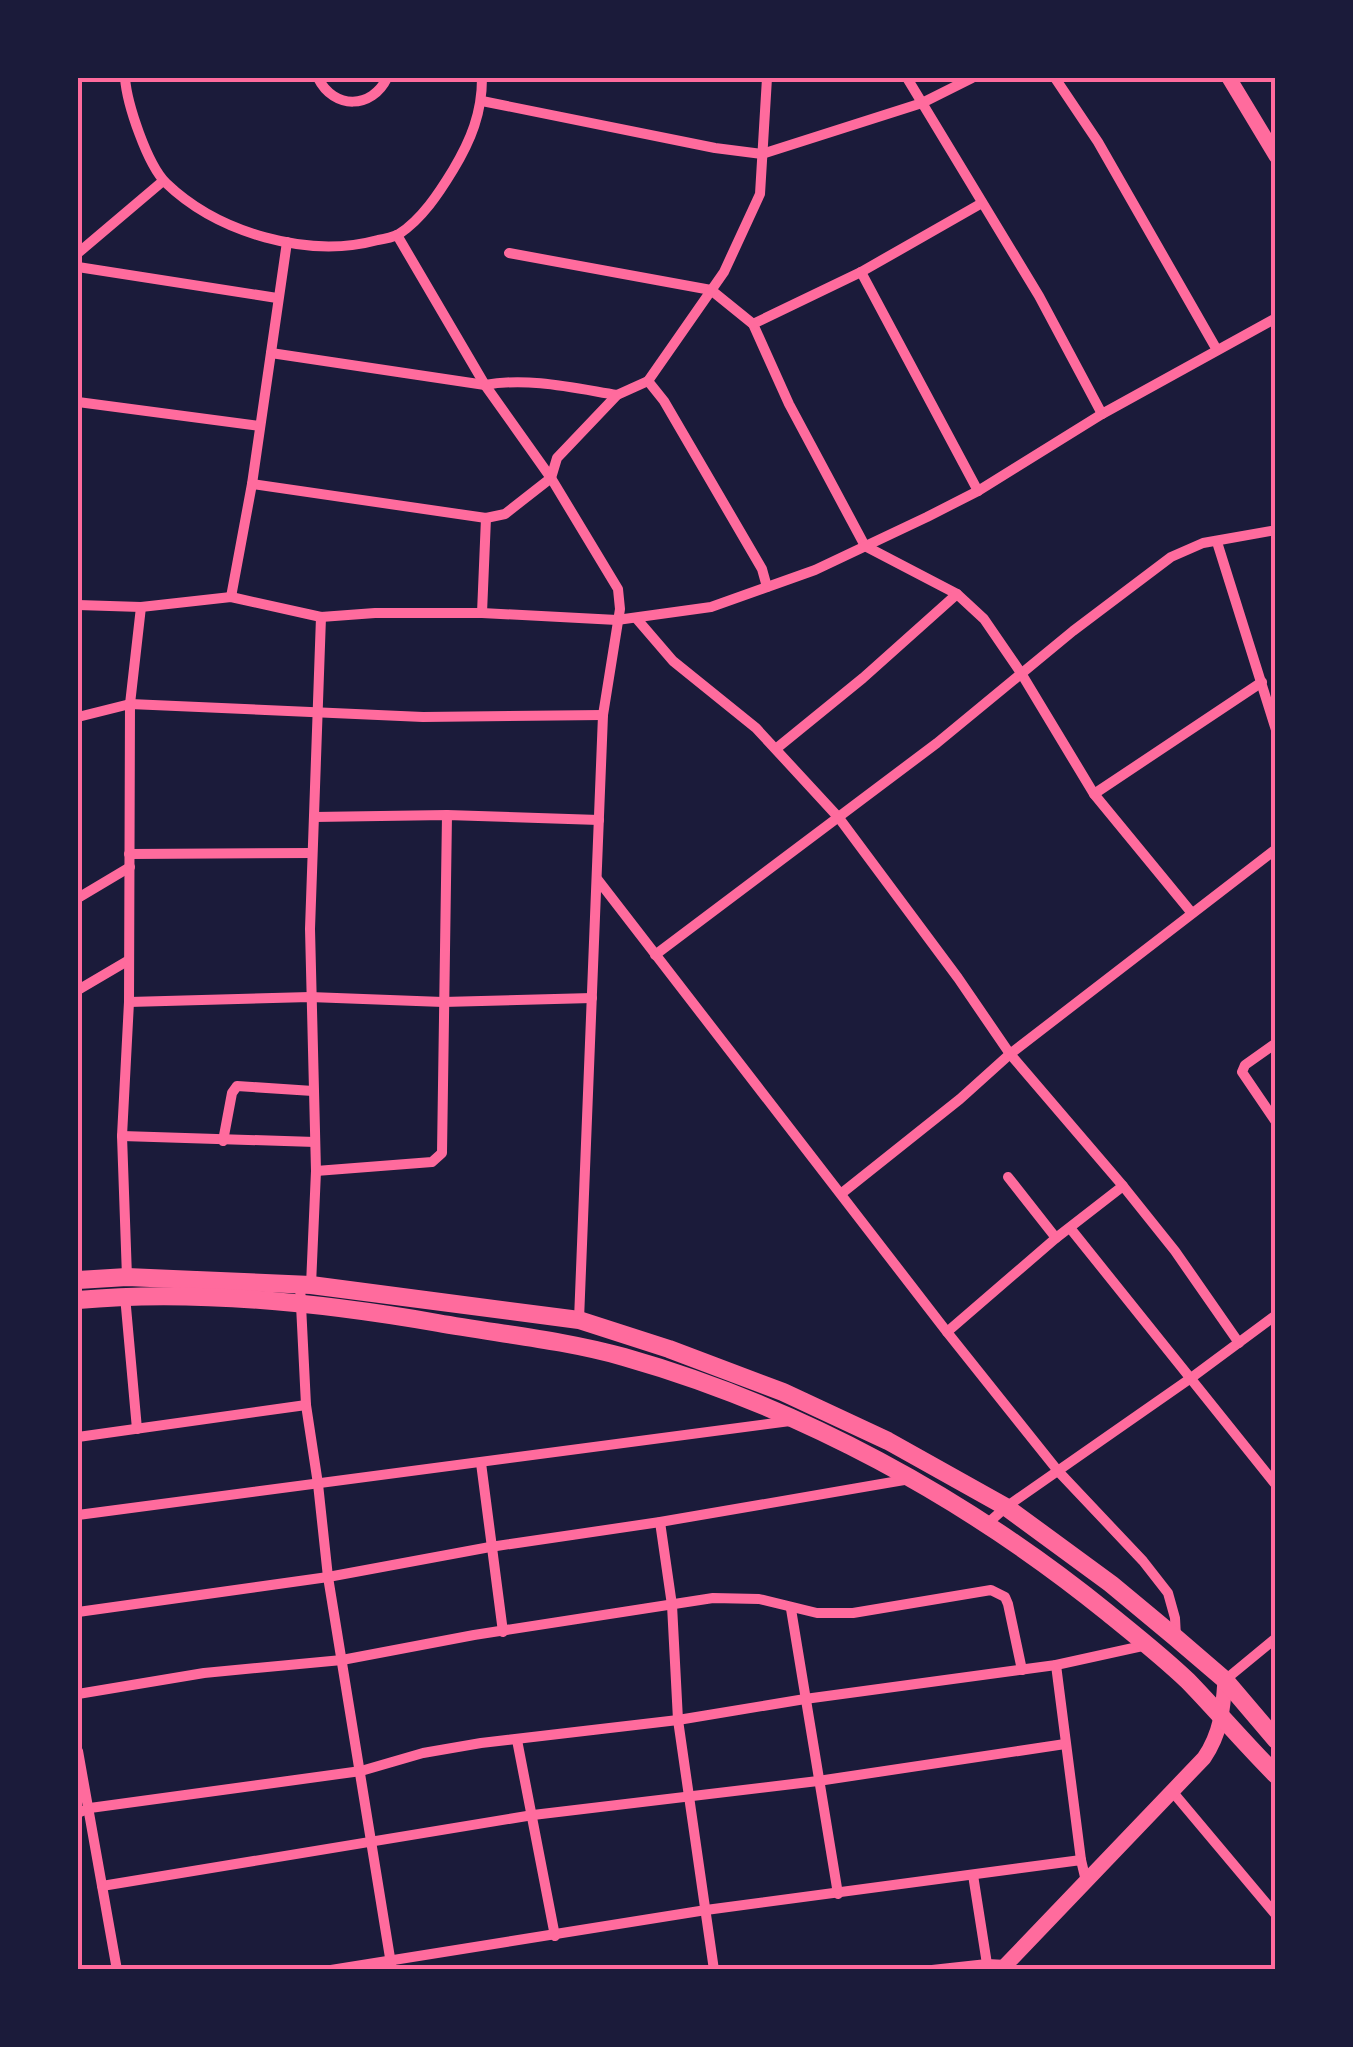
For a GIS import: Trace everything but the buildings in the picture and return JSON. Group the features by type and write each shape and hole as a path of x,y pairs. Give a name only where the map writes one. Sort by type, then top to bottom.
{"main road":[{"path":"1229,78 1276,156"},
{"path":"78,1280 387,1314 614,1355 794,1421 911,1478 1071,1582 1189,1682 1276,1775"},
{"path":"78,1300 126,1286 306,1285 579,1320 670,1349 783,1392 888,1441 1006,1506 1112,1584 1226,1680 1276,1740"},
{"path":"998,1966 1204,1758 1216,1741 1222,1720 1226,1680"}],"street":[{"path":"125,78 136,122 163,180 200,209 244,230 286,242 357,246 397,236 424,211 471,140 482,102 482,78"},
{"path":"318,78 334,97 352,102 369,98 388,78"},
{"path":"252,484 486,518 505,514 552,478 556,458 617,395 648,381 724,272 757,205 762,185 767,78"},
{"path":"907,78 1039,296 1102,414"},
{"path":"482,102 762,154 922,103 972,78"},
{"path":"1056,78 1098,142 1217,350"},
{"path":"78,253 163,180"},
{"path":"754,324 861,272 982,204"},
{"path":"397,236 485,385 552,478 618,589 620,609 604,715 579,1320"},
{"path":"230,597 252,484 286,242"},
{"path":"509,253 711,290 754,324 789,404 865,546 957,594 984,620 1094,794 1191,912"},
{"path":"78,267 278,298"},
{"path":"861,272 978,491"},
{"path":"78,605 142,607 230,597 321,617 482,613 616,620 711,607 815,570 978,491 1102,414 1276,318"},
{"path":"271,354 485,385 506,381 617,395"},
{"path":"648,381 664,401 762,570 767,587"},
{"path":"78,402 260,426"},
{"path":"482,613 486,518"},
{"path":"655,955 839,818 1171,557 1194,546 1276,530"},
{"path":"1218,542 1276,730"},
{"path":"777,748 877,667 957,594"},
{"path":"137,1429 126,1286 122,1136 129,1002 130,704 142,607"},
{"path":"321,617 310,997 316,1171 306,1285 300,1305 306,1404 328,1577 391,1966"},
{"path":"636,618 673,662 777,748 839,818 1010,1054 1124,1186 1239,1343"},
{"path":"1094,794 1262,682"},
{"path":"78,716 130,704 422,717 604,715"},
{"path":"314,817 448,815 600,820"},
{"path":"316,1171 432,1162 438,1158 442,1144 448,815"},
{"path":"842,1193 1010,1054 1276,850"},
{"path":"129,854 312,853"},
{"path":"78,898 130,867"},
{"path":"597,880 946,1332 1058,1471 1168,1593 1176,1638"},
{"path":"78,990 129,960"},
{"path":"129,1002 310,997 444,1002 592,998"},
{"path":"1275,1120 1242,1072 1245,1065 1276,1043"},
{"path":"222,1141 237,1086 312,1091"},
{"path":"122,1136 315,1142"},
{"path":"1008,1177 1056,1238"},
{"path":"946,1332 1124,1186"},
{"path":"1070,1228 1276,1485"},
{"path":"987,1524 1006,1506 1276,1315"},
{"path":"78,1438 306,1404"},
{"path":"78,1515 794,1421"},
{"path":"481,1463 503,1632"},
{"path":"78,1612 328,1577 490,1546 660,1522 911,1478"},
{"path":"660,1522 672,1605 678,1720 714,1970"},
{"path":"78,1694 204,1673 342,1660 736,1597 817,1613 853,1612 990,1590 1005,1597 1008,1604 1022,1670"},
{"path":"791,1609 838,1894"},
{"path":"1226,1680 1276,1638"},
{"path":"78,1813 90,1808 360,1771 423,1753 1056,1665 1148,1645"},
{"path":"1056,1665 1086,1880"},
{"path":"516,1740 534,1815 554,1936"},
{"path":"102,1886 534,1815 818,1782 1065,1744"},
{"path":"78,1751 117,1970"},
{"path":"1172,1790 1276,1915"},
{"path":"332,1970 391,1966 706,1910 1081,1860"},
{"path":"932,1970 998,1966 972,1875"}]}
